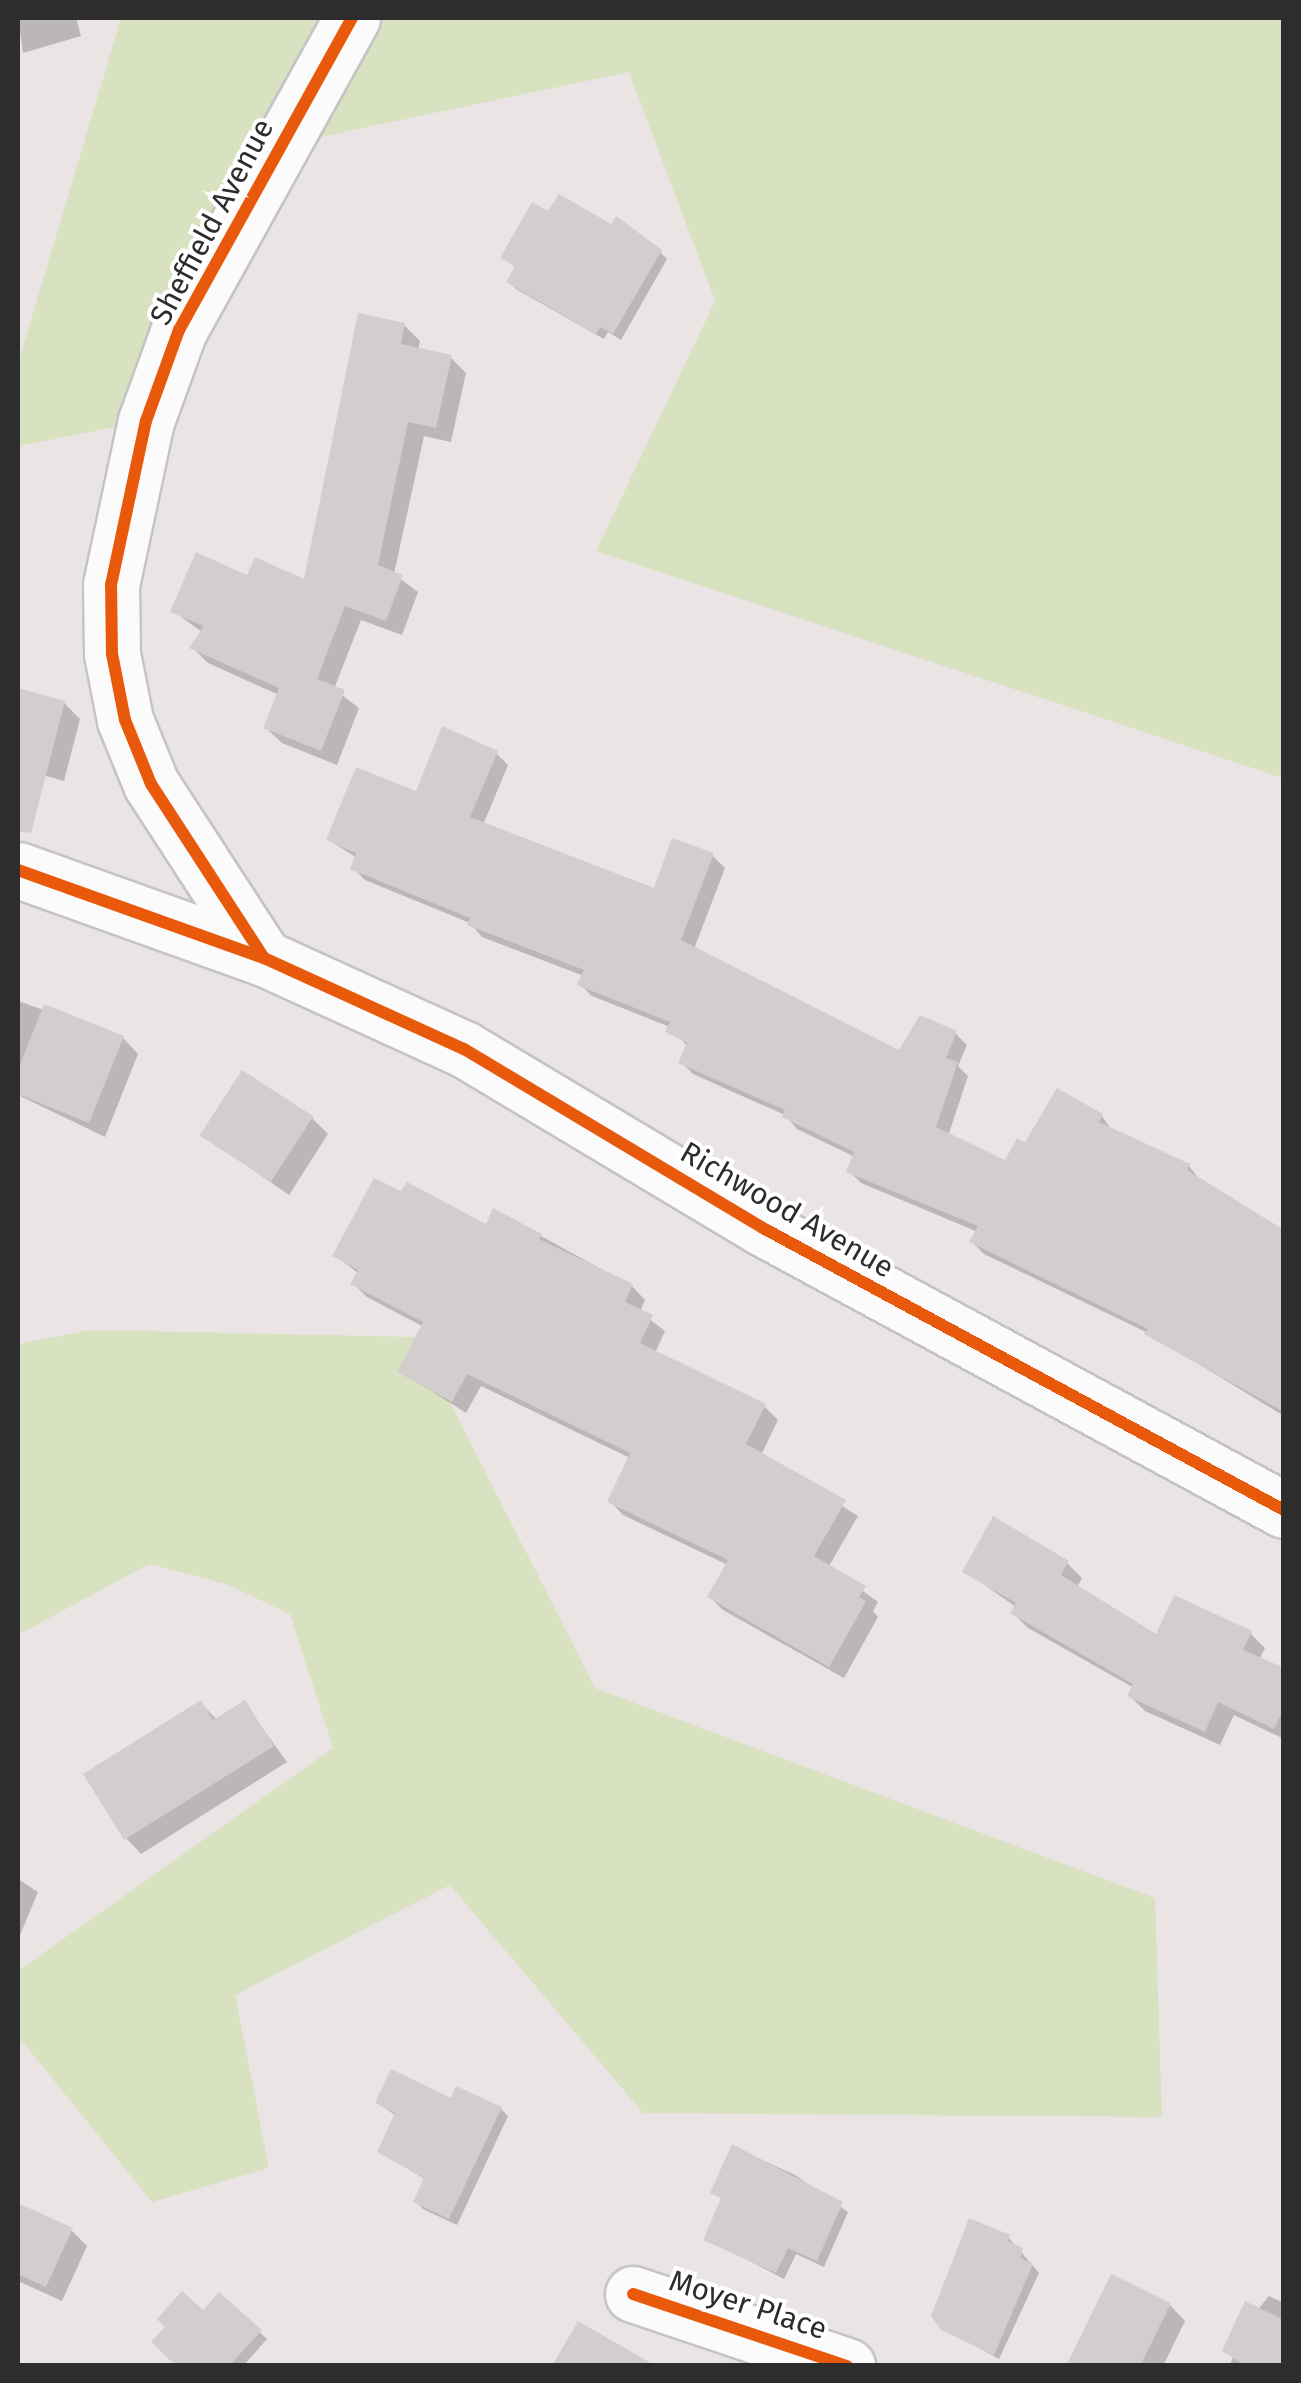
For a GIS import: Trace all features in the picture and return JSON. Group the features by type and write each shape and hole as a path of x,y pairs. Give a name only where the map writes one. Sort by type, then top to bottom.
{"street":[{"name":"Sheffield Avenue","path":"264,958 145,768 125,720 112,654 111,586 146,420 179,330 352,18"},
{"name":"Richwood Avenue","path":"18,870 264,958 464,1049 763,1228 1284,1510"},
{"name":"Moyer Place","path":"633,2294 847,2366"}],"green space":[{"path":"121,18 1283,18 1283,778 596,551 715,301 629,72 282,145 146,421 18,446 18,364"},
{"path":"91,1330 417,1337 595,1688 1155,1898 1162,2117 643,2113 450,1885 235,1995 269,2168 152,2202 18,2036 18,1971 333,1748 290,1614 226,1584 149,1564 18,1635 18,1344"}],"building":[{"path":"559,194 611,224 616,216 662,250 613,334 600,327 596,334 506,282 515,266 500,258 532,202 548,211"},
{"path":"358,313 405,323 401,344 452,355 436,428 408,422 378,565 403,575 386,621 345,606 317,679 345,690 321,751 263,728 279,688 189,648 204,626 170,612 196,552 247,575 255,557 304,579"},
{"path":"18,688 65,701 31,833 18,831"},
{"path":"442,726 498,751 470,817 654,888 672,838 714,853 681,940 899,1050 920,1015 957,1031 946,1058 958,1062 936,1127 1005,1160 1017,1138 1025,1142 1057,1088 1103,1114 1099,1122 1190,1164 1187,1170 1284,1230 1284,1412 1144,1334 1148,1329 969,1242 978,1226 846,1172 854,1152 782,1117 785,1110 678,1063 687,1043 665,1032 670,1022 577,985 584,970 467,925 470,918 350,869 356,853 326,840 356,767 416,791"},
{"path":"44,1004 124,1036 89,1123 18,1094 18,1070"},
{"path":"242,1070 313,1116 271,1182 200,1135"},
{"path":"374,1178 401,1191 407,1182 486,1224 493,1208 542,1234 539,1239 633,1284 625,1302 653,1315 640,1343 766,1404 746,1444 846,1500 814,1556 866,1586 859,1597 866,1601 829,1667 707,1597 728,1560 607,1502 630,1453 467,1374 452,1402 397,1372 423,1322 350,1284 358,1270 332,1256"},
{"path":"993,1516 1069,1561 1061,1575 1156,1634 1174,1595 1252,1631 1243,1650 1284,1668 1284,1708 1274,1729 1218,1702 1205,1732 1127,1696 1133,1684 1010,1613 1016,1603 962,1572"},
{"path":"201,1700 213,1720 245,1700 274,1746 124,1840 83,1774"},
{"path":"391,2069 451,2098 456,2086 502,2107 449,2219 413,2202 424,2178 377,2152 395,2113 375,2103"},
{"path":"732,2144 843,2202 817,2261 788,2248 776,2273 703,2240 721,2198 710,2193"},
{"path":"18,2203 73,2228 46,2287 18,2274"},
{"path":"969,2218 1010,2235 1008,2241 1023,2248 1020,2258 1033,2264 994,2355 941,2330 931,2316"},
{"path":"1111,2274 1171,2303 1140,2366 1066,2366"},
{"path":"182,2291 203,2310 219,2292 262,2330 229,2366 176,2366 151,2342 165,2327 157,2319"},
{"path":"1245,2301 1284,2320 1284,2366 1247,2366 1222,2351"},
{"path":"578,2321 656,2366 552,2366"}],"cycle path":[{"path":"264,958 151,784 125,720 112,654 111,585 146,421 179,330 352,18"},
{"path":"18,870 264,958 464,1049 763,1228 1284,1510"},
{"path":"633,2294 847,2366"}]}
